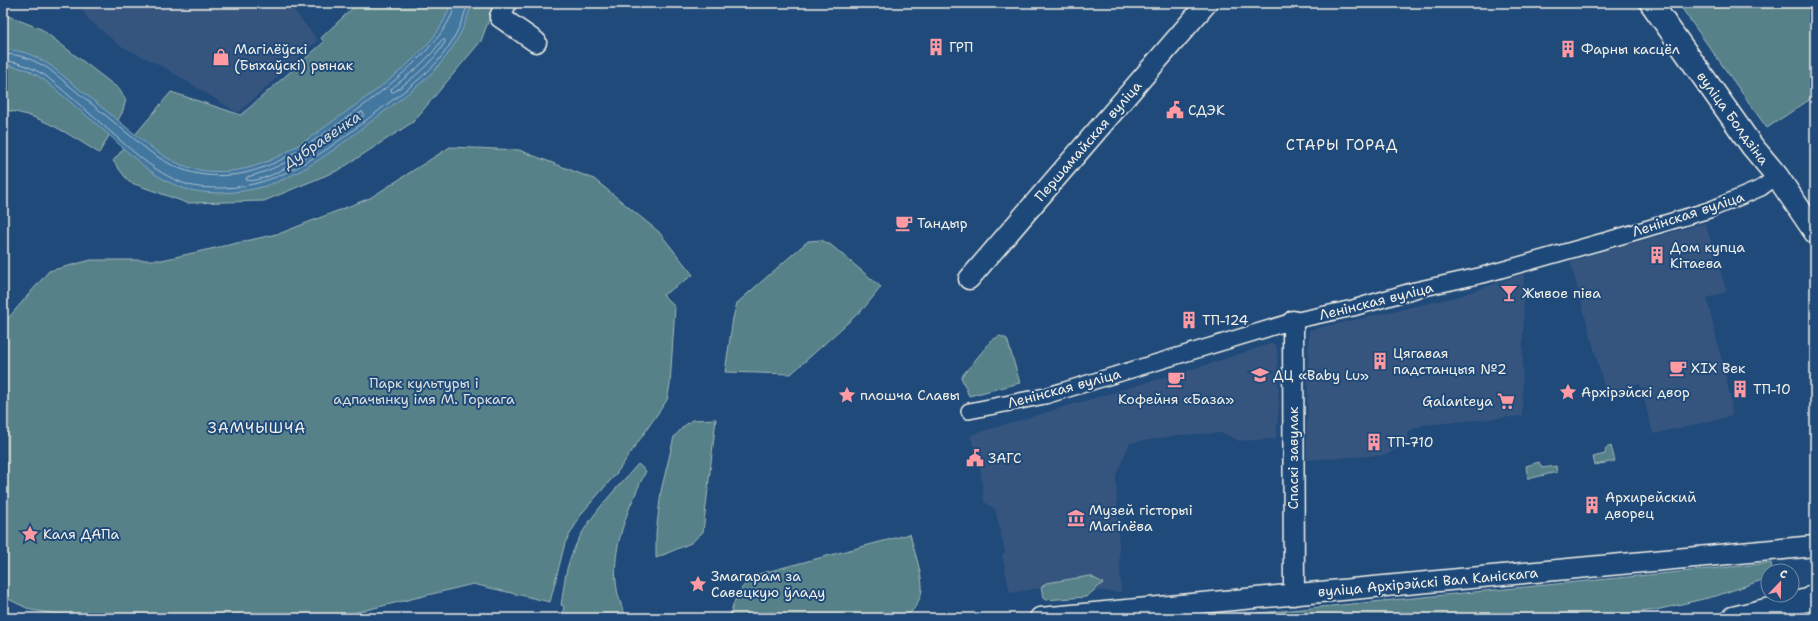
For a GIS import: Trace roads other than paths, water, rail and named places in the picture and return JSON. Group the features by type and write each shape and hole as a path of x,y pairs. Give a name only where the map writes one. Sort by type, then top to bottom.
{"main road":[{"name":"вуліца Болдзіна","path":"1652,3 1752,146 1777,176 1815,232"},
{"path":"1732,618 1812,594"}],"street":[{"path":"506,3 500,17 536,42"},
{"name":"Першамайская вуліца","path":"969,279 1207,3"},
{"name":"Ленінская вуліца","path":"969,411 1029,400 1293,321 1353,308 1415,290 1483,274 1656,226 1709,210 1746,195 1761,188 1777,176"},
{"name":"Спаскі завулак","path":"1293,321 1294,595"},
{"name":"вуліца Архірэйскі Вал Каніскага","path":"1040,618 1811,549"}],"water":[{"name":"Дубравенка","path":"451,3 472,3 467,19 455,43 428,77 356,133 311,165 279,181 244,191 226,193 199,192 167,181 156,175 136,159 43,79 28,70 3,64 3,50 23,52 34,56 51,66 152,148 170,160 199,170 219,172 231,171 262,163 292,149 377,90 407,65 429,42 441,26"}],"place":[{"name":"ГРП","path":"936,47"},
{"name":"Фарны касцёл","path":"1568,49"},
{"name":"Магілёўскі (Быхаўскі) рынак","path":"221,57"},
{"name":"СДЭК","path":"1175,110"},
{"name":"Тандыр","path":"904,223"},
{"name":"Дом купца Кітаева","path":"1657,255"},
{"name":"Жывое піва","path":"1509,293"},
{"name":"ТП-124","path":"1189,320"},
{"name":"Цягавая падстанцыя №2","path":"1380,361"},
{"name":"XIX Век","path":"1678,368"},
{"name":"ДЦ «Baby Lu»","path":"1260,375"},
{"name":"Кофейня «База»","path":"1176,379"},
{"name":"ТП-10","path":"1740,389"},
{"name":"Архірэйскі двор","path":"1568,392"},
{"name":"плошча Славы","path":"847,395"},
{"name":"Galanteya","path":"1506,401"},
{"name":"ТП-710","path":"1374,442"},
{"name":"ЗАГС","path":"975,458"},
{"name":"Архирейский дворец","path":"1592,505"},
{"name":"Музей гісторыі Магілёва","path":"1076,518"},
{"name":"Каля ДАПа","path":"30,534"},
{"name":"Змагарам за Савецкую ўладу","path":"698,584"}],"district":[{"name":"СТАРЫ ГОРАД","path":"1342,145"},
{"name":"ЗАМЧЫШЧА","path":"257,428"}],"park label":[{"name":"Парк культуры і адпачынку імя М. Горкага","path":"424,392"}]}
